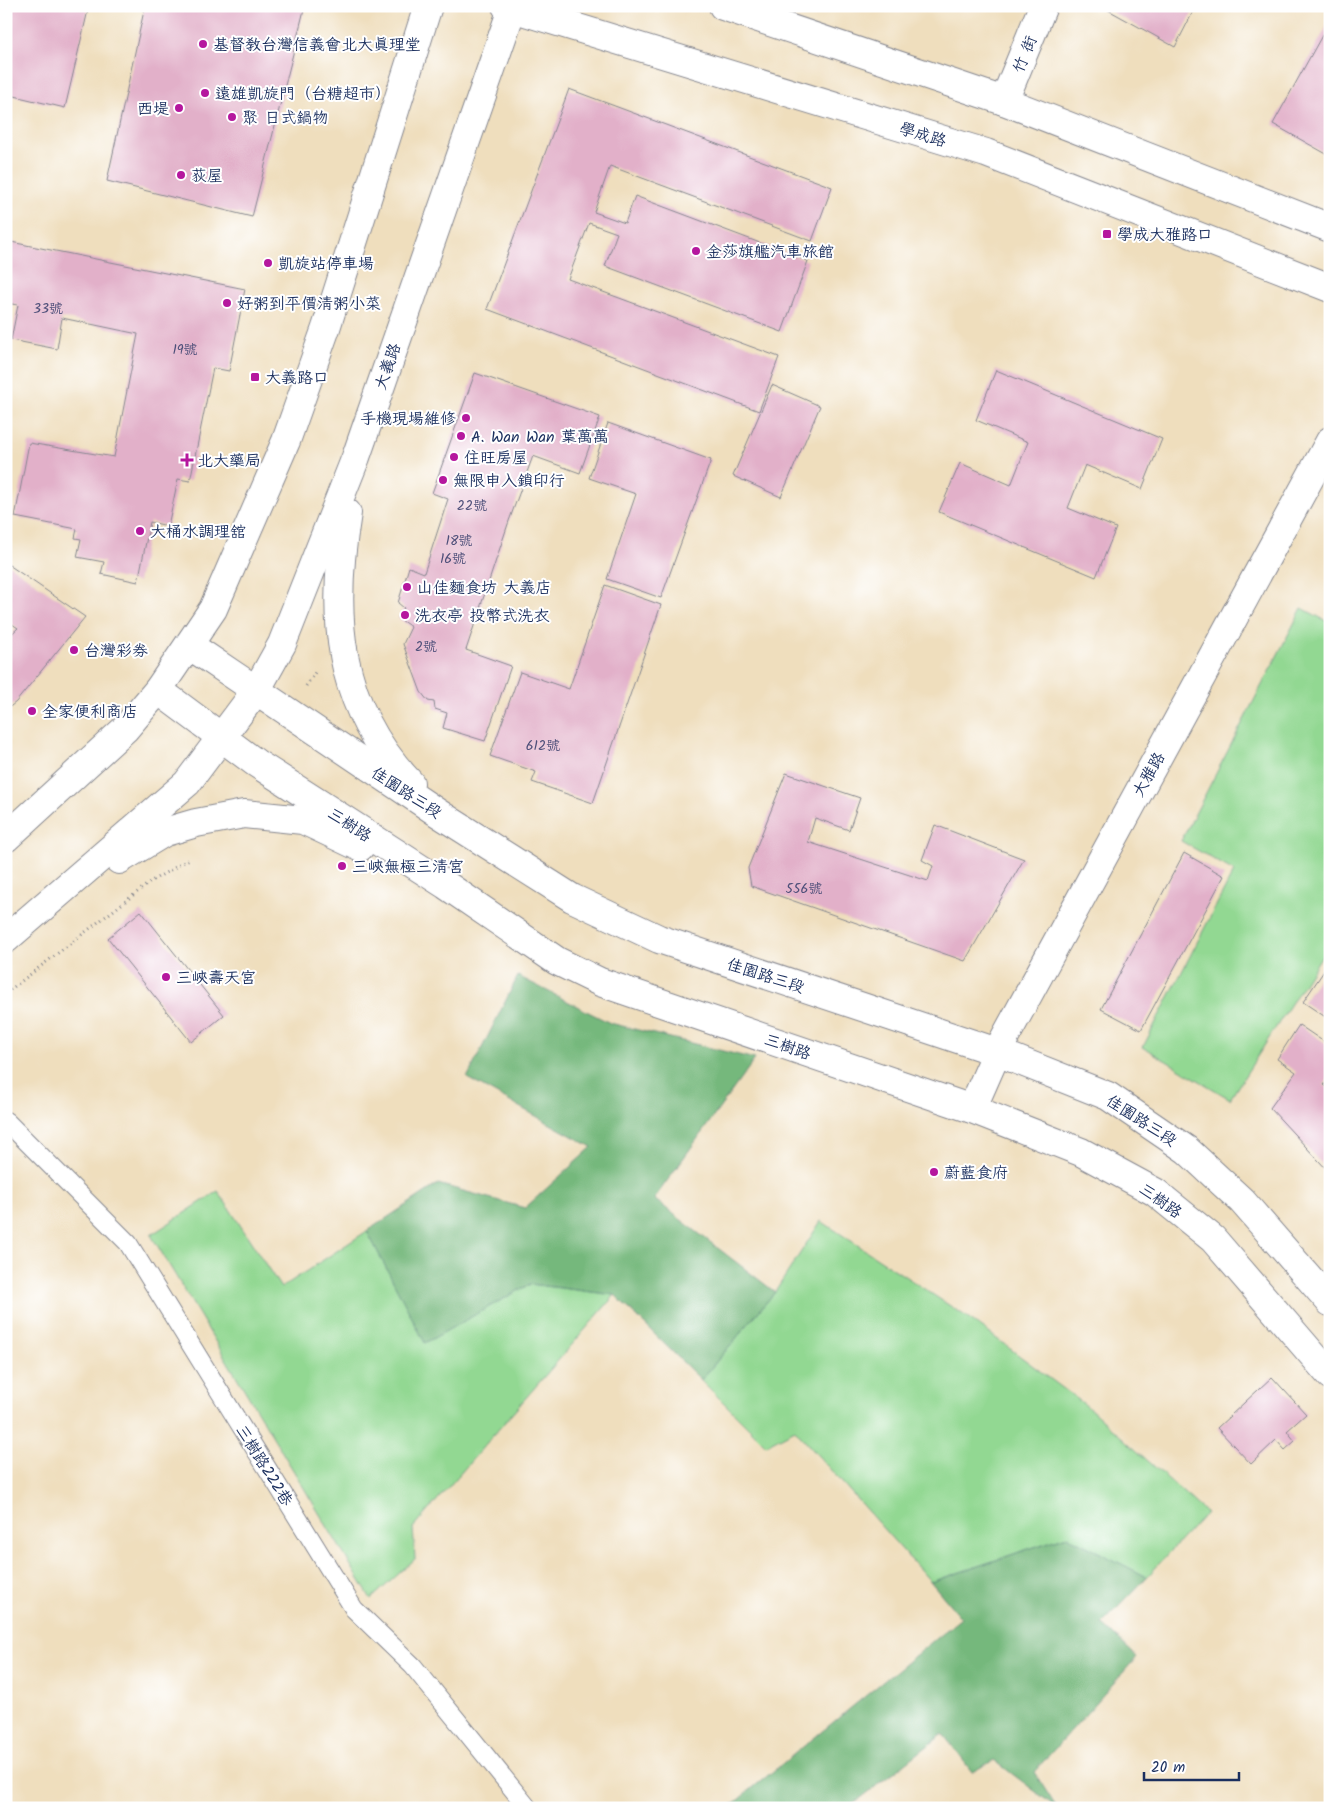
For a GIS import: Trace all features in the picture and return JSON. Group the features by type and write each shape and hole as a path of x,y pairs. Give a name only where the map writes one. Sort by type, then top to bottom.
{"street":[{"path":"6,838 125,729 158,690 217,601 286,441 326,328 428,6"},
{"path":"723,6 1004,101 1330,228"},
{"name":"竹 街","path":"1004,101 1043,6"},
{"name":"學成路","path":"511,7 986,153 1330,288"},
{"name":"大義路","path":"221,739 256,691 282,644 298,607 356,457 511,7"},
{"name":"大雅路","path":"972,1109 997,1052 1330,441"},
{"path":"356,457 340,552 340,622 350,688 364,721 389,760 438,813"},
{"name":"佳園路三段","path":"189,645 438,813 572,898 659,939 997,1052 1108,1096 1187,1150 1242,1201 1330,1302"},
{"name":"三樹路","path":"158,690 221,739 446,885 557,961 600,982 972,1109 1081,1152 1155,1192 1212,1239 1330,1375"},
{"path":"15,933 187,784 221,739"},
{"path":"15,933 129,853 165,832 196,823 244,814 303,820 446,885"}],"lane":[{"name":"三樹路222巷","path":"6,1121 128,1243 354,1609 413,1666 528,1808"}],"path":[{"path":"303,690 320,664"},
{"path":"6,993 154,880 193,857"}],"green space":[{"path":"1302,608 1330,623 1330,943 1230,1099 1143,1047 1234,871 1181,841"},
{"path":"518,976 610,1023 755,1059 654,1199 775,1292 701,1380 615,1295 530,1284 425,1343 367,1231 438,1184 525,1208 592,1147 467,1078"},
{"path":"218,1191 281,1288 367,1231 425,1342 530,1284 615,1295 413,1528 415,1559 371,1599 151,1235"},
{"path":"821,1221 973,1321 1088,1407 1206,1513 1147,1577 1067,1536 931,1582 795,1430 766,1445 701,1380 775,1292"},
{"path":"1067,1536 1147,1577 1102,1624 1137,1657 1034,1772 1057,1808 994,1760 972,1772 943,1734 848,1808 728,1808 961,1618 931,1582"}],"building":[{"path":"6,6 89,6 65,108 6,94"},
{"name":"遠雄凱旋門（台糖超市）","path":"145,6 305,6 252,217 107,181"},
{"path":"1101,6 1196,6 1175,47"},
{"path":"1330,21 1330,156 1273,124"},
{"name":"金莎旗艦汽車旅館","path":"569,89 832,187 812,241 610,166 594,212 625,223 635,196 808,261 782,332 605,266 617,233 589,223 568,279 779,357 759,411 487,309"},
{"path":"6,241 245,289 229,371 213,368 190,481 178,479 168,526 150,522 138,582 101,574 104,562 77,557 81,539 75,538 77,529 15,517 29,443 114,457 138,334 62,318 57,349 11,340 18,305 6,303"},
{"path":"996,370 1162,439 1142,489 1085,465 1068,508 1116,528 1096,577 939,512 960,463 1011,485 1028,442 976,420"},
{"path":"475,373 600,417 580,473 533,456 509,521 466,650 511,666 485,741 443,728 447,713 435,709 434,702 428,701 421,692 403,644 411,627 398,618 404,608 398,603 409,567 424,573 448,499 432,493"},
{"path":"772,385 820,406 781,497 733,476"},
{"path":"608,423 711,460 661,598 607,579 636,494 589,478"},
{"path":"6,563 85,617 16,702 6,710 6,639 18,628 6,620"},
{"path":"605,585 661,605 593,803 532,782 536,772 490,756 520,672 569,689"},
{"path":"786,773 860,798 849,830 815,818 808,842 928,881 933,866 922,860 935,825 1024,859 965,961 751,886 748,868"},
{"path":"1184,853 1224,876 1141,1030 1101,1009"},
{"name":"三峽壽天宮","path":"141,911 224,1015 191,1042 108,938"},
{"path":"1330,962 1330,1020 1303,1002"},
{"path":"1299,1025 1330,1046 1330,1077 1324,1085 1330,1089 1330,1173 1270,1108 1296,1072 1277,1059"},
{"path":"1272,1377 1306,1414 1287,1431 1295,1441 1285,1450 1276,1440 1251,1464 1217,1428"}],"place":[{"name":"基督教台灣信義會北大真理堂","path":"203,44"},
{"name":"遠雄凱旋門（台糖超市）","path":"205,93"},
{"name":"西堤","path":"179,108"},
{"name":"聚 日式鍋物","path":"232,117"},
{"name":"荻屋","path":"181,175"},
{"name":"學成大雅路口","path":"1107,234"},
{"name":"金莎旗艦汽車旅館","path":"696,251"},
{"name":"凱旋站停車場","path":"268,263"},
{"name":"好粥到平價清粥小菜","path":"227,303"},
{"name":"大義路口","path":"255,377"},
{"name":"手機現場維修","path":"466,418"},
{"name":"A. Wan Wan 葉萬萬","path":"461,436"},
{"name":"住旺房屋","path":"454,457"},
{"name":"北大藥局","path":"187,460"},
{"name":"無限申入鎖印行","path":"443,480"},
{"name":"大桶水調理舘","path":"140,531"},
{"name":"山佳麵食坊 大義店","path":"407,587"},
{"name":"洗衣亭 投幣式洗衣","path":"405,615"},
{"name":"台灣彩券","path":"74,650"},
{"name":"全家便利商店","path":"32,711"},
{"name":"三峽無極三清宮","path":"342,866"},
{"name":"三峽壽天宮","path":"166,977"},
{"name":"蔚藍食府","path":"934,1172"}]}
